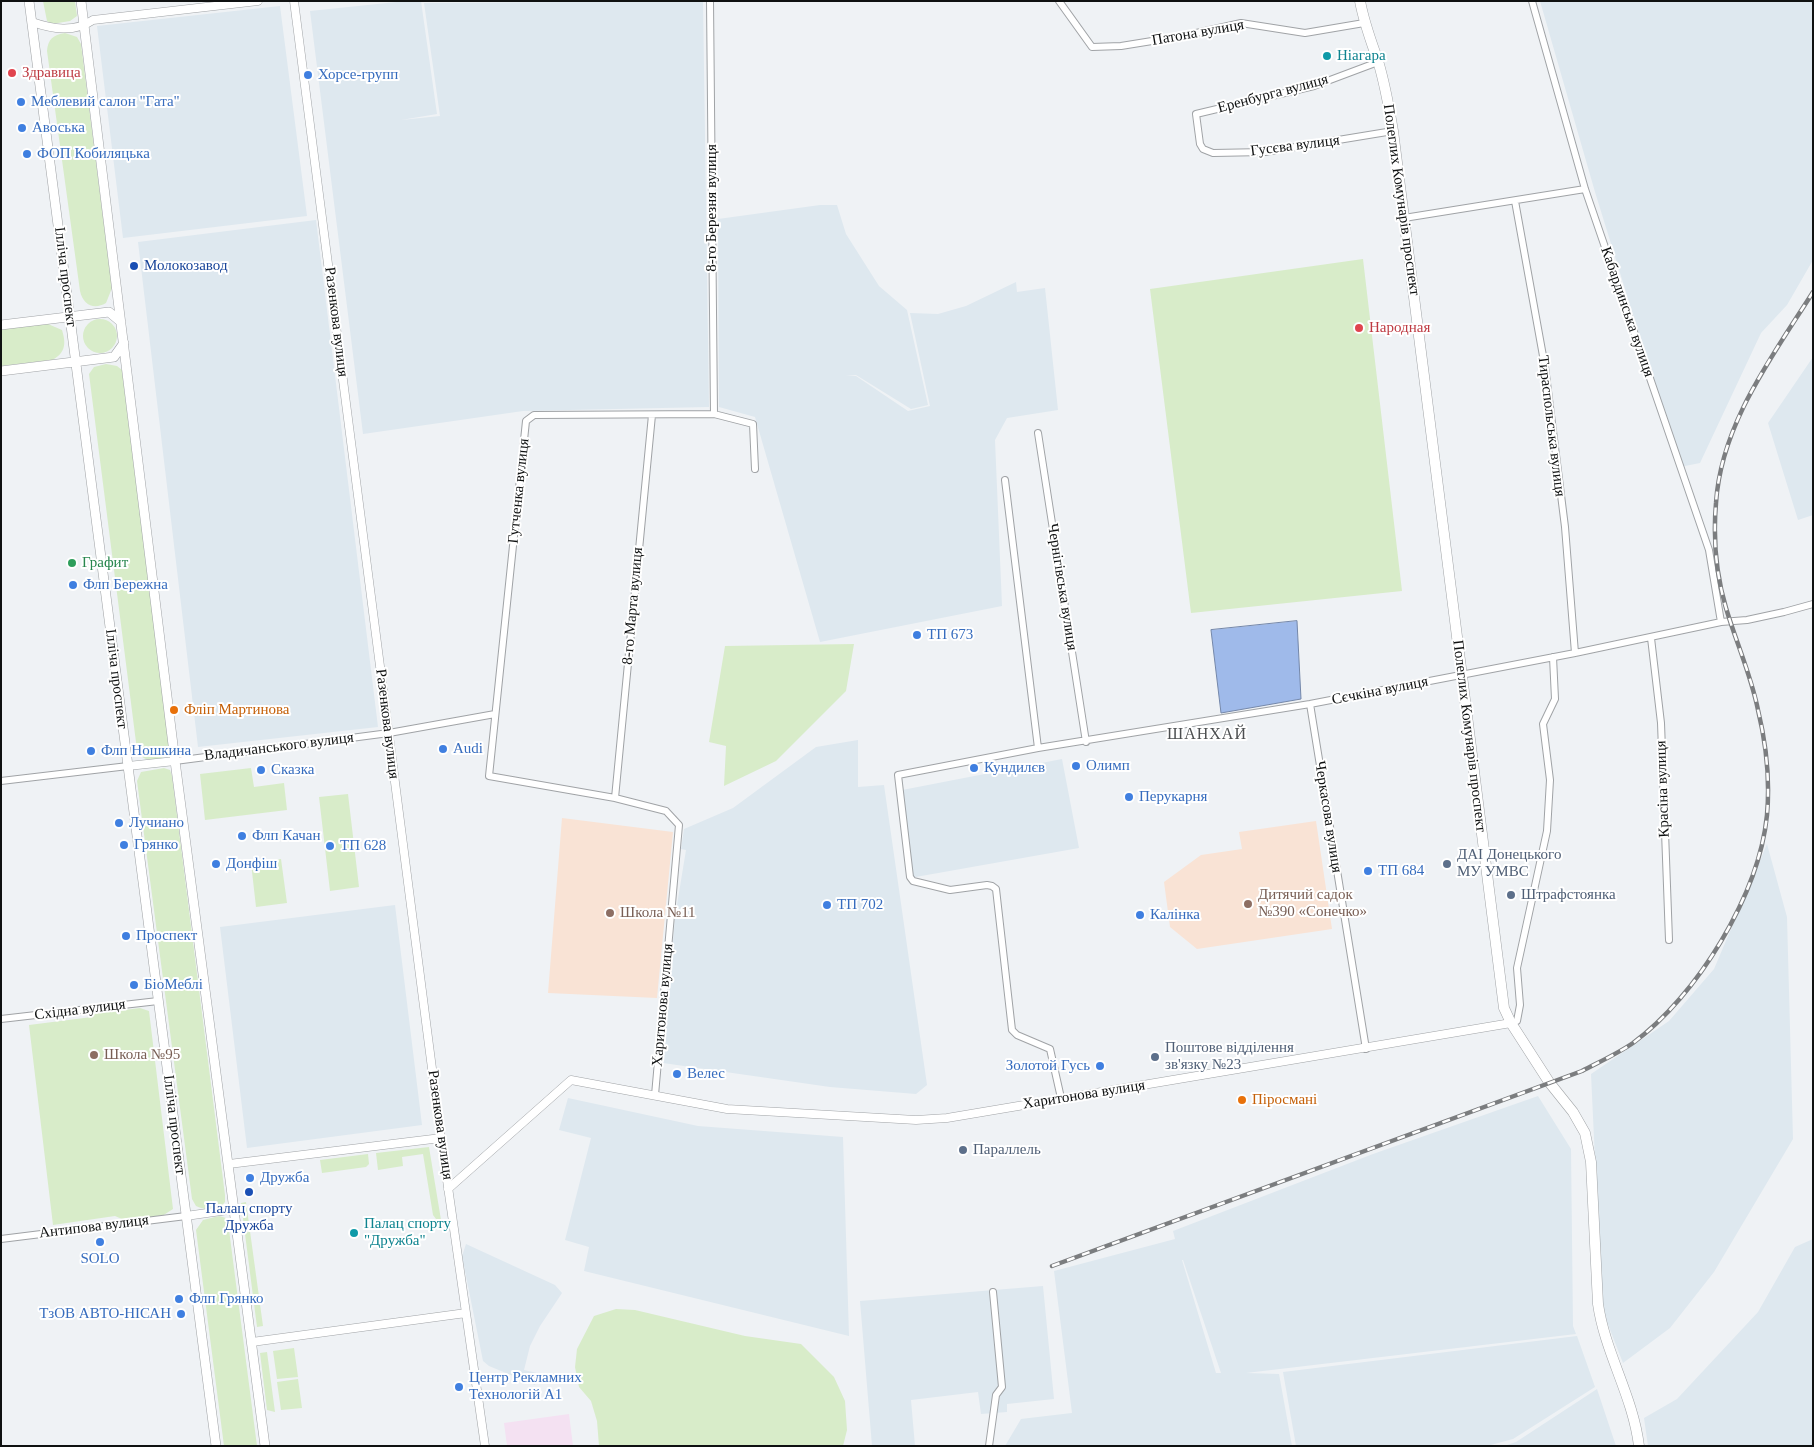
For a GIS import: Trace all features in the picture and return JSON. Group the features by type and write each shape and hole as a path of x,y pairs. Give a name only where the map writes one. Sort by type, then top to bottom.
{"main road":[{"name":"Ілліча проспект","path":"30,1 216,1446"},
{"path":"81,1 175,761 265,1446"},
{"name":"Полеглих Комунарів проспект","path":"1360,1 1364,24 1378,62 1394,131 1504,1008 1511,1024 1549,1082 1573,1112 1585,1133 1589,1146 1601,1328 1634,1414 1639,1446"},
{"path":"1,325 109,312 121,322"},
{"path":"1,370 114,357 124,342"}],"street":[{"path":"32,22 47,28 63,29 84,26 93,20 258,1"},
{"name":"Разенкова вулиця","path":"294,1 441,1138 485,1446"},
{"name":"8-го Березня вулиця","path":"710,1 714,414"},
{"name":"Патона вулиця","path":"1059,1 1092,47 1121,46 1183,36 1241,23 1305,33 1364,24"},
{"name":"Кабардинська вулиця","path":"1532,1 1585,189 1709,550 1721,622"},
{"name":"Еренбурга вулиця","path":"1196,114 1314,86 1378,62"},
{"name":"Гусєва вулиця","path":"1196,114 1200,144 1203,149 1212,153 1265,152 1394,131"},
{"path":"1404,218 1585,189"},
{"name":"Тираспольська вулиця","path":"1515,201 1545,367 1565,527 1575,653"},
{"name":"Гутченка вулиця","path":"615,798 489,776 526,421 534,414 714,414 753,424 755,470"},
{"name":"8-го Марта вулиця","path":"615,798 652,415"},
{"name":"Чернігівська вулиця","path":"1038,433 1086,742"},
{"path":"1005,480 1038,748"},
{"name":"Сєчкіна вулиця","path":"1061,1098 1050,1049 1017,1036 1012,1030 996,889 992,886 987,886 950,890 913,881 910,877 898,775 1038,748 1086,742 1310,704 1651,638 1721,622 1756,618 1813,604"},
{"name":"Красіна вулиця","path":"1651,638 1661,723 1669,940"},
{"path":"1511,1024 1517,1021 1520,1005 1517,968 1547,831 1550,780 1544,724 1555,699 1553,657"},
{"name":"Черкасова вулиця","path":"1310,704 1366,1049"},
{"name":"Владичанського вулиця","path":"1,782 389,733 495,714"},
{"name":"Харитонова вулиця","path":"615,798 666,811 679,825 655,1095"},
{"name":"Східна вулиця","path":"1,1019 158,1001"},
{"name":"Харитонова вулиця","path":"448,1189 571,1080 727,1109 916,1120 947,1118 1511,1024"},
{"path":"228,1164 441,1138"},
{"path":"186,1216 235,1209"},
{"name":"Антипова вулиця","path":"1,1239 186,1216"},
{"path":"988,1446 996,1395 1002,1387 993,1292"},
{"path":"252,1342 466,1313"}],"shaded area":[{"path":"421,1 437,114 401,120 440,116 424,3 703,1 709,407 523,411 363,434 310,11"},
{"path":"1540,1 1813,1 1813,260 1787,305 1761,333 1700,463 1680,467 1595,192"},
{"path":"280,6 307,216 123,238 97,26"},
{"path":"820,205 837,205 846,234 879,286 907,310 928,405 911,409 856,375 846,376 856,376 908,411 930,406 910,313 938,314 966,306 1016,282 1017,292 1045,288 1058,410 1007,418 995,440 1002,606 820,642 755,417 719,407 718,219"},
{"path":"316,220 378,727 198,747 138,242"},
{"path":"1813,357 1813,515 1798,520 1768,423"},
{"path":"858,740 858,787 884,785 927,1085 916,1094 830,1087 663,1063 675,917 686,850 681,849 684,829 733,808 816,747"},
{"path":"1062,759 1079,848 910,878 897,791"},
{"name":"Школа №11","path":"562,818 673,832 657,998 548,993"},
{"name":"Дитячий садок №390 «Сонечко»","path":"1316,821 1332,929 1197,949 1170,927 1164,882 1201,855 1242,849 1239,832"},
{"path":"1767,844 1787,917 1793,1139 1714,1272 1670,1328 1623,1363 1602,1309 1591,1074 1669,1021 1714,969"},
{"path":"395,905 422,1125 247,1148 220,927"},
{"path":"1538,1096 1571,1149 1573,1326 1576,1334 1246,1373 1279,1374 1292,1446 1005,1446 1021,1419 1072,1413 1054,1271 1175,1239 1173,1231 1373,1154","holes":["1183,1260 1221,1373 1216,1373"]},
{"path":"568,1098 698,1126 843,1137 849,1336 584,1271 589,1247 565,1240 591,1138 559,1130"},
{"path":"1813,1239 1813,1446 1648,1446 1644,1418 1677,1399 1758,1312 1795,1247"},
{"path":"466,1244 555,1285 562,1293 540,1326 530,1346 524,1370 537,1373 535,1385 489,1366 483,1361 462,1256"},
{"path":"1043,1286 1054,1399 1007,1404 1007,1412 981,1414 978,1392 911,1400 915,1446 872,1446 860,1301"},
{"path":"1577,1336 1595,1387 1513,1439 1487,1446 1296,1446 1283,1372"},
{"path":"1597,1389 1616,1446 1504,1446 1516,1442"},
{"path":"569,1414 573,1446 507,1446 504,1423"}],"green space":[{"path":"43,1 75,1 77,16 70,21 52,24 47,21"},
{"path":"65,33 77,37 81,44 112,288 106,303 97,306 86,303 80,291 47,51 52,38"},
{"path":"1363,259 1402,591 1191,613 1150,289"},
{"path":"100,319 107,320 112,324 116,329 116,343 112,348 107,352 100,353 93,352 88,348 84,343 83,336 84,329 88,324 93,320"},
{"path":"48,324 62,330 64,347 57,357 52,360 1,366 1,329"},
{"path":"106,364 117,366 122,370 169,746 168,752 164,756 154,760 144,758 137,750 89,374 94,367"},
{"path":"854,644 846,691 776,761 724,786 726,746 709,742 725,646"},
{"path":"164,768 170,770 172,776 225,1195 225,1202 219,1207 212,1209 203,1209 196,1206 192,1199 137,781 141,772"},
{"path":"251,768 254,787 284,783 287,810 205,820 200,774"},
{"path":"348,794 359,887 330,891 319,797"},
{"path":"281,859 287,903 256,907 251,863"},
{"path":"140,1008 149,1011 173,1209 159,1218 124,1220 115,1216 53,1225 29,1025 92,1017 96,1011"},
{"path":"429,1147 441,1220 436,1219 433,1215 423,1154 402,1157 403,1166 378,1170 376,1153"},
{"path":"368,1154 369,1164 366,1167 322,1173 320,1160"},
{"path":"246,1202 263,1326 257,1327 241,1203"},
{"path":"219,1216 226,1218 228,1222 257,1446 224,1446 196,1230 203,1220"},
{"path":"616,1309 635,1310 745,1336 801,1344 834,1377 845,1401 847,1430 843,1446 599,1446 597,1421 591,1401 579,1387 575,1367 577,1349 594,1316"},
{"path":"294,1348 298,1377 277,1379 273,1351"},
{"path":"267,1352 275,1412 267,1410 260,1353"},
{"path":"298,1379 302,1408 281,1410 277,1382"}],"water":[{"path":"1297,621 1301,699 1221,713 1211,630"}],"railway":[{"path":"1052,1266 1582,1071 1633,1043 1657,1023 1680,999 1721,941 1738,910 1752,878 1762,846 1768,802 1767,762 1761,723 1755,697 1726,608 1718,569 1715,543 1715,516 1720,474 1727,446 1751,392 1813,292"}],"place":[{"name":"Ніагара","path":"1327,56"},
{"name":"Здравица","path":"12,73"},
{"name":"Хорсе-групп","path":"308,75"},
{"name":"Меблевий салон \"Гата\"","path":"21,102"},
{"name":"Авоська","path":"22,128"},
{"name":"ФОП Кобиляцька","path":"27,154"},
{"name":"Молокозавод","path":"134,266"},
{"name":"Народная","path":"1359,328"},
{"name":"Графит","path":"72,563"},
{"name":"Флп Бережна","path":"73,585"},
{"name":"ТП 673","path":"917,635"},
{"name":"Фліп Мартинова","path":"174,710"},
{"name":"Audi","path":"443,749"},
{"name":"Флп Ношкина","path":"91,751"},
{"name":"Олимп","path":"1076,766"},
{"name":"Кундилєв","path":"974,768"},
{"name":"Сказка","path":"261,770"},
{"name":"Перукарня","path":"1129,797"},
{"name":"Лучиано","path":"119,823"},
{"name":"Флп Качан","path":"242,836"},
{"name":"Грянко","path":"124,845"},
{"name":"ТП 628","path":"330,846"},
{"name":"Донфіш","path":"216,864"},
{"name":"ДАІ Донецького МУ УМВС","path":"1447,864"},
{"name":"ТП 684","path":"1368,871"},
{"name":"Штрафстоянка","path":"1511,895"},
{"name":"Дитячий садок №390 «Сонечко»","path":"1248,904"},
{"name":"ТП 702","path":"827,905"},
{"name":"Школа №11","path":"610,913"},
{"name":"Калінка","path":"1140,915"},
{"name":"Проспект","path":"126,936"},
{"name":"БіоМеблі","path":"134,985"},
{"name":"Школа №95","path":"94,1055"},
{"name":"Поштове відділення зв'язку №23","path":"1155,1057"},
{"name":"Золотой Гусь","path":"1100,1066"},
{"name":"Велес","path":"677,1074"},
{"name":"Піросмані","path":"1242,1100"},
{"name":"Параллель","path":"963,1150"},
{"name":"Дружба","path":"250,1178"},
{"name":"Палац спорту Дружба","path":"249,1192"},
{"name":"Палац спорту \"Дружба\"","path":"354,1233"},
{"name":"SOLO","path":"100,1242"},
{"name":"Флп Грянко","path":"179,1299"},
{"name":"ТзОВ АВТО-НІСАН","path":"181,1314"},
{"name":"Центр Рекламних Технологій А1","path":"459,1387"}],"district":[{"name":"ШАНХАЙ","path":"1207,735"}]}
